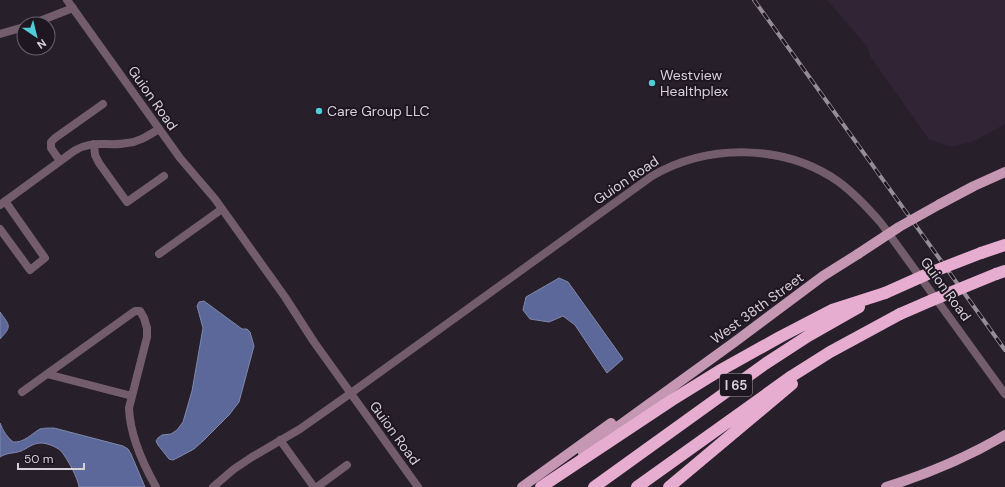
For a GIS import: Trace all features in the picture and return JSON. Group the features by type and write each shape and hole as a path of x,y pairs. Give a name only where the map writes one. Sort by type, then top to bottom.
{"highway":[{"name":"I 65","path":"594,487 770,360 822,328 885,293 932,272 1005,245"},
{"name":"I 65","path":"637,487 769,392 830,352 900,314 1001,273"},
{"path":"541,487 718,371 832,310 885,293"},
{"path":"669,487 830,352"}],"main road":[{"name":"West 38th Street","path":"538,487 823,276 905,224 940,204 1005,172"},
{"path":"522,487 615,421 663,393"},
{"path":"886,487 943,466 1002,436"}],"street":[{"name":"Guion Road","path":"67,0 180,158 222,209 285,297 314,342 418,487"},
{"path":"52,16 73,8"},
{"path":"0,34 16,29"},
{"path":"60,161 51,148 51,142 103,104"},
{"path":"0,229 30,270 45,258 2,203 80,147 94,144 129,143 146,137 159,129"},
{"path":"94,144 95,155 99,163 127,202 164,176"},
{"name":"Guion Road","path":"351,393 652,176 672,165 699,157 722,153 750,152 791,159 816,169 839,182 860,200 881,223 1005,394"},
{"path":"159,254 222,209"},
{"path":"22,392 138,310 146,324 147,337 132,396 130,414 141,456 156,487"},
{"path":"47,374 132,396"},
{"path":"213,487 234,469 300,429 351,393"},
{"path":"280,440 315,487 347,465"}],"shaded area":[{"path":"827,0 1005,0 1005,124 976,140 952,147 929,139 870,56 867,46"}],"water":[{"path":"559,278 568,282 623,359 607,373 575,325 563,316 549,322 530,319 523,310 526,297"},
{"path":"204,301 242,329 247,329 250,332 254,346 239,402 229,415 194,449 173,460 169,459 156,441 162,435 171,434 177,430 183,422 192,391 203,328 197,306 199,302"},
{"path":"0,312 8,323 8,328 0,339"},
{"path":"0,423 5,434 13,442 24,440 40,429 54,428 123,446 128,449 131,454 145,487 79,487 69,463 61,451 46,444 35,444 21,451 6,454 0,457"}],"railway":[{"path":"754,0 1005,350"}],"place":[{"name":"Westview Healthplex","path":"652,83"},
{"name":"Care Group LLC","path":"319,111"}]}
